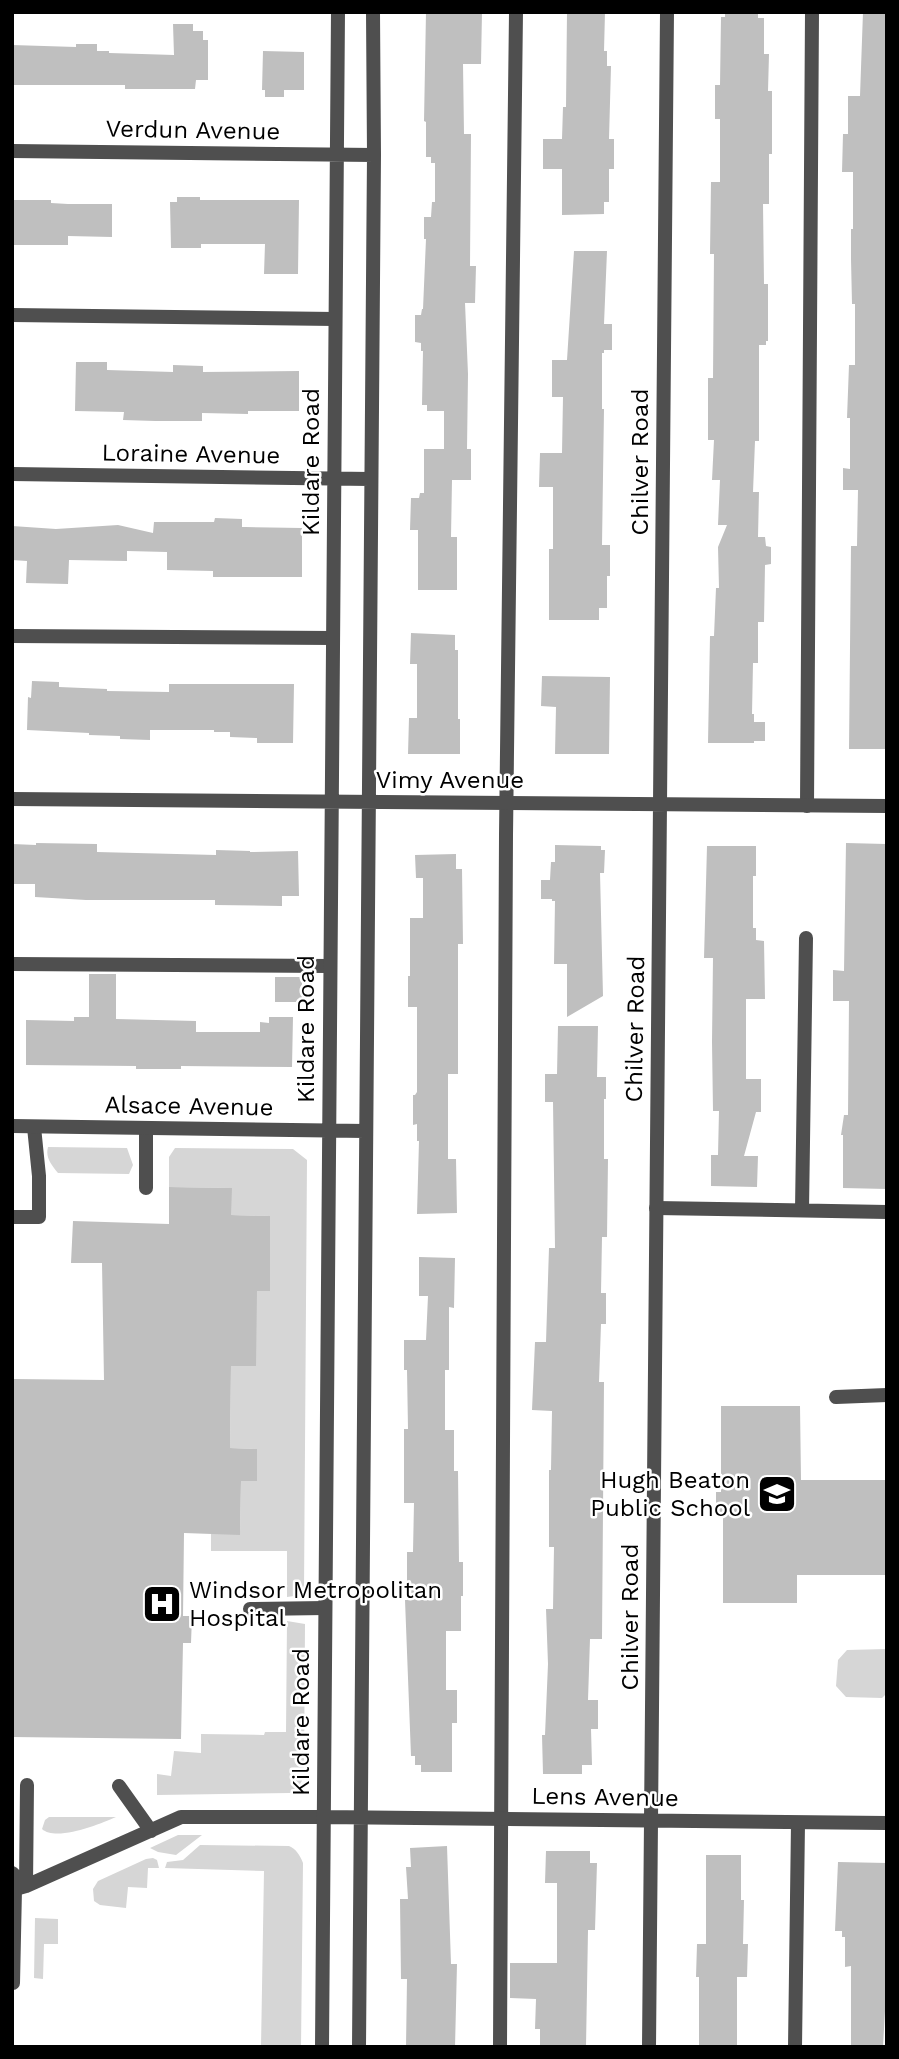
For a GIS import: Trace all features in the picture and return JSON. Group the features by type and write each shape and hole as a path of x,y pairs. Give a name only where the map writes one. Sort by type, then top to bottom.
{"street":[{"name":"Kildare Road","path":"322,2047 338,12"},
{"path":"359,2047 373,12"},
{"path":"500,2047 506,803 516,12"},
{"name":"Chilver Road","path":"649,2047 667,12"},
{"path":"807,806 812,12"},
{"name":"Verdun Avenue","path":"12,151 374,155"},
{"path":"12,315 335,319"},
{"name":"Loraine Avenue","path":"12,474 370,479"},
{"path":"12,636 333,638"},
{"name":"Vimy Avenue","path":"12,799 887,806"},
{"path":"802,1210 806,938"},
{"path":"12,964 329,966"},
{"name":"Alsace Avenue","path":"12,1126 365,1131"},
{"path":"12,1217 39,1217 39,1176 34,1127"},
{"path":"146,1128 146,1188"},
{"path":"656,1208 887,1212"},
{"path":"836,1396 887,1395"},
{"path":"250,1609 325,1608"},
{"path":"13,1983 27,1785"},
{"path":"120,1786 151,1831"},
{"name":"Lens Avenue","path":"18,1888 181,1817 887,1823"},
{"path":"795,2047 797,1823"},
{"path":"12,1873 18,1888"}],"shaded area":[{"path":"48,1147 127,1148 133,1165 129,1174 58,1173 48,1158"},
{"path":"175,1148 293,1149 307,1160 304,1591 301,1595 287,1597 287,1551 211,1551 211,1534 240,1534 241,1481 257,1481 257,1449 230,1448 231,1366 256,1366 233,1291 269,1291 270,1216 231,1215 231,1188 169,1187 169,1157"},
{"path":"287,1621 305,1624 304,1777 299,1786 290,1793 157,1795 157,1774 171,1776 174,1751 201,1753 201,1734 264,1735 265,1732 286,1732"},
{"path":"887,1649 887,1693 882,1698 846,1697 836,1686 838,1660 847,1650"},
{"path":"49,1817 116,1817 100,1824 57,1834 42,1829"},
{"path":"178,1835 202,1835 176,1855 150,1848"},
{"path":"200,1845 289,1846 301,1857 301,2047 261,2047 264,1871 165,1868 167,1862 183,1860"},
{"path":"153,1858 157,1860 159,1868 148,1868 147,1888 128,1887 126,1908 100,1905 94,1901 93,1889 98,1881"},
{"path":"35,1918 58,1919 58,1944 44,1944 43,1979 34,1978"}],"building":[{"path":"426,12 482,12 481,64 463,64 464,134 471,134 470,266 476,266 475,303 465,303 467,449 471,449 471,480 452,480 451,537 457,537 457,590 418,590 418,530 410,530 411,498 419,498 420,493 424,493 424,449 444,449 444,411 427,411 427,405 422,405 423,351 421,343 415,342 415,315 421,315 423,309 426,239 424,217 431,217 432,202 435,202 435,163 431,163 431,157 426,157 424,121"},
{"path":"567,12 605,12 604,51 607,51 607,66 611,66 609,139 614,139 614,169 609,169 609,202 604,202 604,214 562,215 562,169 543,169 543,139 562,139 563,107 566,107"},
{"path":"725,12 758,12 758,18 764,18 764,54 769,54 768,91 772,91 769,204 763,204 768,341 766,345 759,345 759,441 755,441 753,492 759,492 758,537 765,537 766,546 771,547 771,564 765,565 764,622 758,622 758,663 753,663 752,714 754,722 765,722 765,741 754,743 708,743 710,636 714,636 716,588 719,588 718,547 727,525 718,525 720,480 712,480 714,440 708,440 708,378 713,378 714,254 710,254 711,182 720,182 720,119 715,119 715,85 720,85 721,17 725,17"},
{"path":"863,12 887,12 887,749 849,749 851,546 857,546 858,490 843,490 843,468 850,469 850,418 847,418 849,365 855,365 855,304 852,304 851,259 853,172 842,172 843,134 848,134 848,96 860,96"},
{"path":"173,24 193,24 193,31 203,31 203,40 208,40 208,80 196,80 195,89 125,89 125,85 12,85 12,45 76,47 76,44 97,44 97,51 109,53 174,55"},
{"path":"263,51 304,52 304,90 284,90 284,97 265,97 265,90 262,90"},
{"path":"177,197 200,197 200,200 299,200 298,274 264,274 265,244 201,244 201,248 171,248 170,202 177,202"},
{"path":"12,200 112,204 112,237 68,236 68,245 12,245"},
{"path":"574,251 607,251 604,324 612,324 612,350 604,350 602,353 602,545 610,545 610,576 607,576 607,608 599,608 599,620 549,620 549,549 553,549 553,487 539,487 540,453 562,453 563,397 552,397 552,360 567,360"},
{"path":"76,362 107,362 107,370 173,372 173,365 203,366 203,372 299,371 299,411 202,413 202,421 155,421 123,420 124,412 75,411"},
{"path":"215,518 242,519 242,527 302,528 302,577 213,577 213,571 167,570 167,552 127,551 127,561 69,560 68,584 26,583 27,561 12,560 12,526 56,529 118,525 153,533 154,522 214,522"},
{"path":"411,633 455,635 455,650 458,650 460,754 408,754 409,718 417,718 417,664 410,664"},
{"path":"542,676 610,677 609,754 555,754 556,707 541,706"},
{"path":"32,681 59,682 59,687 107,691 169,692 169,684 294,684 293,743 257,743 257,738 230,737 230,732 214,730 150,730 150,740 27,730 28,697 31,698"},
{"path":"846,843 886,844 887,850 887,1189 843,1188 841,1135 844,1115 848,1115 849,1001 833,1001 833,970 844,971"},
{"path":"12,844 97,844 97,852 216,855 216,850 298,851 299,896 282,896 282,906 215,905 215,900 86,900 35,897 35,884 12,884"},
{"path":"555,845 601,846 601,850 605,850 604,873 600,873 603,996 567,1017 567,964 554,964 555,901 541,899 541,880 550,880 551,862 555,862"},
{"path":"707,846 756,846 753,928 756,928 756,940 764,941 765,999 746,999 746,1079 761,1079 761,1112 756,1112 744,1156 758,1156 757,1187 711,1186 711,1155 718,1155 719,1111 713,1111 713,958 704,958"},
{"path":"456,854 456,869 462,869 463,944 458,944 458,1074 448,1074 448,1159 456,1159 457,1213 417,1214 419,1141 417,1124 413,1125 413,1095 417,1092 417,1007 408,1007 408,976 410,918 423,918 423,878 416,878 415,855"},
{"path":"89,974 116,974 116,1019 196,1021 196,1032 260,1032 260,1022 269,1023 269,1017 293,1017 292,1067 181,1066 181,1069 136,1069 136,1066 26,1065 26,1020 74,1021 74,1017 89,1017"},
{"path":"275,977 302,977 302,1002 275,1002"},
{"path":"558,1026 598,1026 597,1077 606,1077 604,1159 608,1159 607,1237 602,1237 601,1293 606,1293 606,1324 601,1324 599,1382 604,1382 602,1639 590,1639 588,1700 598,1700 598,1729 591,1729 592,1765 582,1765 582,1774 543,1774 542,1735 545,1735 548,1664 546,1609 553,1609 554,1547 549,1547 552,1411 532,1410 535,1342 546,1342 549,1248 555,1248 553,1102 545,1102 545,1074 557,1074"},
{"name":"Windsor Metropolitan Hospital","path":"169,1187 232,1188 231,1215 270,1216 270,1291 257,1291 256,1366 231,1366 230,1448 257,1449 257,1481 241,1481 240,1535 184,1533 183,1616 192,1616 191,1643 183,1643 181,1739 12,1737 12,1379 104,1380 102,1263 71,1263 73,1221 169,1224"},
{"path":"419,1257 455,1258 454,1308 449,1307 449,1370 445,1370 445,1430 454,1430 454,1471 458,1471 459,1562 463,1562 463,1596 461,1631 446,1631 446,1690 457,1690 457,1723 452,1723 452,1772 421,1772 421,1765 415,1765 415,1756 411,1756 405,1600 407,1552 413,1552 414,1503 404,1503 404,1429 408,1429 404,1340 426,1340 428,1296 419,1296"},
{"path":"721,1406 800,1406 801,1480 885,1480 886,1575 797,1575 797,1603 723,1603 723,1514 716,1514 716,1492 721,1492"},
{"path":"447,1846 451,1964 457,1964 455,2047 406,2047 407,1979 401,1979 400,1899 408,1899 406,1867 411,1867 410,1848"},
{"path":"546,1851 590,1851 590,1863 597,1863 595,1930 588,1930 586,2047 540,2047 540,2029 535,2029 536,1999 510,1998 510,1963 557,1963 557,1883 545,1883"},
{"path":"706,1855 741,1855 743,1944 748,1944 747,1977 737,1977 737,2047 699,2047 697,1944 706,1944"},
{"path":"838,1862 887,1863 887,2011 883,2047 851,2047 851,1966 845,1967 845,1937 842,1937 842,1931 835,1931"}],"place":[{"name":"Hugh Beaton Public School","path":"777,1494"},
{"name":"Windsor Metropolitan Hospital","path":"162,1604"}]}
